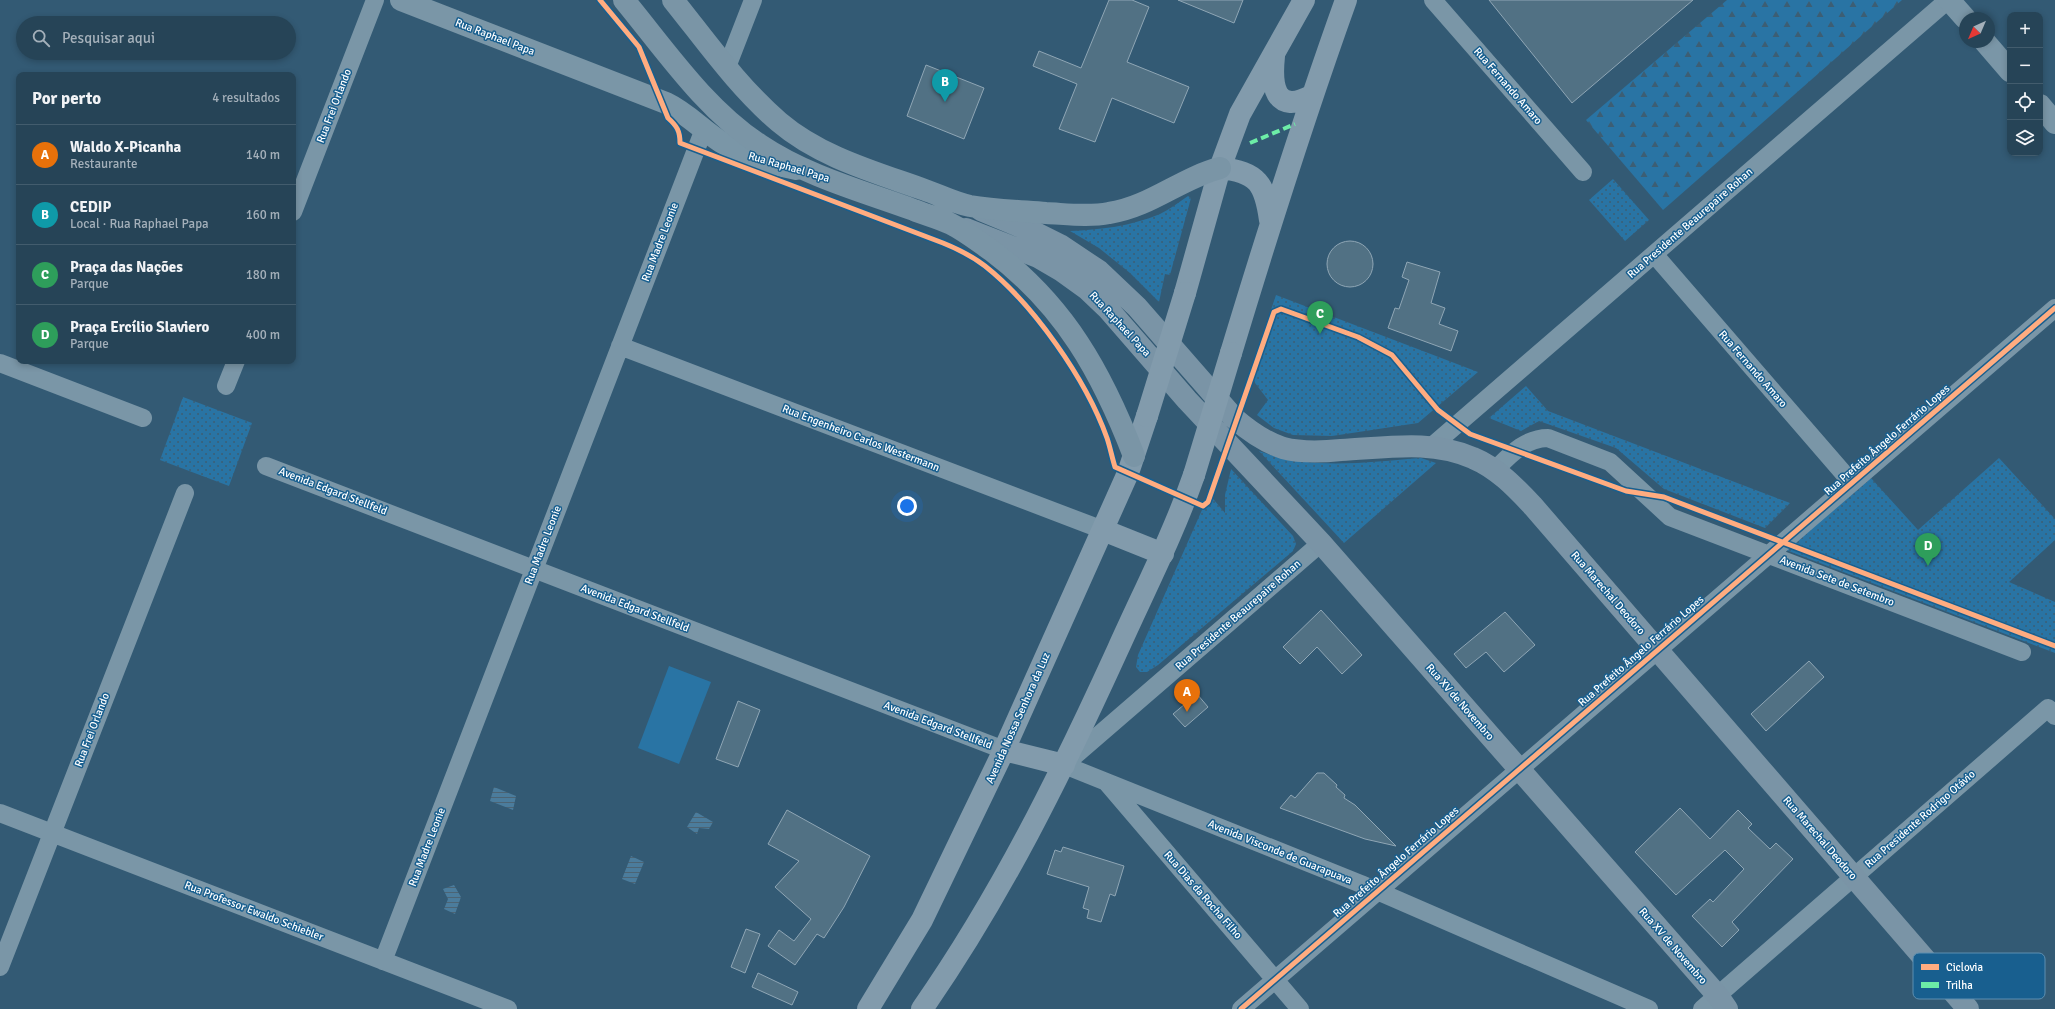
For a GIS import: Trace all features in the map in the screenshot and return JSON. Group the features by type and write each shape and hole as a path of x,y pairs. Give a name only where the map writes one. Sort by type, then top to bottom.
{"highway":[{"path":"624,0 680,69 716,110 738,129 778,156 809,171"},
{"name":"Rua Raphael Papa","path":"673,0 727,67 763,107 779,122 805,140 854,164 968,206"},
{"path":"968,206 1064,214 1109,214 1135,206 1165,193 1187,179 1220,168"},
{"name":"Rua Raphael Papa","path":"809,171 951,224"},
{"path":"951,224 1004,261 1034,287 1058,313 1082,346 1101,380 1118,415 1134,456"}],"main road":[{"name":"Avenida Nossa Senhora da Luz","path":"868,1009 922,920 1004,750 1103,530 1134,456 1148,416 1185,293 1220,168 1240,114 1304,0"},
{"path":"922,1009 988,907 1064,765 1163,554 1194,475 1270,221 1311,96 1346,0"},
{"path":"1274,51 1272,78 1274,89 1281,98 1290,103 1299,102 1311,96"},
{"path":"1220,168 1239,170 1253,177 1263,189 1268,201 1270,221"},
{"name":"Rua Raphael Papa","path":"968,206 1038,234 1082,258 1118,288 1195,374"},
{"name":"Rua Raphael Papa","path":"951,224 1038,257 1062,271 1087,289 1108,309 1187,400"},
{"name":"Rua Marechal Deodoro","path":"1195,374 1234,418 1250,432 1283,448 1317,452 1432,446 1453,450 1473,458 1495,470 1532,506 1920,953"},
{"name":"Rua XV de Novembro","path":"1187,400 1321,543 1519,770 1716,1005"},
{"path":"1103,530 1163,554"},
{"path":"1004,750 1064,765"},
{"name":"Rua Marechal Deodoro","path":"1959,999 1968,1009"}],"street":[{"name":"Rua Frei Orlando","path":"296,204 375,0"},
{"name":"Rua Raphael Papa","path":"401,0 676,107 720,142 751,158 809,171"},
{"path":"727,67 753,0"},
{"name":"Rua Fernando Amaro","path":"1434,0 1583,172"},
{"path":"1949,0 1960,12"},
{"name":"Rua Presidente Beaurepaire Rohan","path":"1432,446 1949,0"},
{"path":"1990,48 2007,67"},
{"path":"666,103 682,88 686,78 680,69"},
{"path":"2043,109 2055,123"},
{"name":"Rua Madre Leonie","path":"383,961 704,129"},
{"name":"Rua Fernando Amaro","path":"1654,254 1852,483"},
{"name":"Rua Prefeito Ângelo Ferrário Lopes","path":"1241,1009 2055,308"},
{"name":"Rua Engenheiro Carlos Westermann","path":"620,346 1103,530"},
{"path":"0,363 143,418"},
{"path":"226,386 235,364"},
{"name":"Avenida Sete de Setembro","path":"1495,470 1518,448 1539,438 1548,438 1610,462 1670,518 1769,554 2022,652"},
{"name":"Avenida Edgard Stellfeld","path":"266,466 1004,750"},
{"name":"Rua Frei Orlando","path":"0,967 185,493"},
{"name":"Rua Presidente Beaurepaire Rohan","path":"1064,765 1321,543"},
{"name":"Rua Presidente Rodrigo Otávio","path":"1716,1005 1854,877 2051,712"},
{"name":"Avenida Visconde de Guarapuava","path":"1064,765 1378,891 1649,1009"},
{"name":"Rua Dias da Rocha Filho","path":"1105,781 1300,1009"},
{"name":"Rua Professor Ewaldo Schiebler","path":"0,813 508,1009"}],"green space":[{"path":"1727,0 1902,0 1663,210 1586,120"},
{"path":"1613,179 1649,220 1625,241 1589,200"},
{"path":"1188,196 1191,198 1170,275 1165,274 1159,302 1130,273 1099,248 1070,231 1093,230 1138,222 1160,214"},
{"path":"1276,295 1478,372 1418,423 1332,436 1293,435 1274,428 1257,415 1268,400 1249,375"},
{"path":"1526,386 1548,411 1790,503 1765,528 1664,489 1616,448 1539,421 1521,431 1489,418"},
{"path":"183,397 252,423 229,486 160,460"},
{"path":"1259,451 1299,461 1319,463 1360,463 1421,458 1436,463 1344,543"},
{"path":"1999,458 2055,519 2055,540 2009,582 2055,602 2055,653 1786,550 1871,478 1918,530"},
{"path":"1231,469 1293,536 1296,544 1293,551 1158,665 1147,672 1140,672 1136,667 1138,655 1209,494 1225,513 1225,495"},
{"path":"669,666 711,682 679,764 638,748"}],"shaded area":[{"path":"494,787 516,796 513,810 490,801"},
{"path":"696,812 713,822 709,829 699,828 697,834 687,827"},
{"path":"631,856 644,862 635,884 622,879"},
{"path":"454,885 461,897 455,914 444,909 448,899 443,889"}],"building":[{"path":"1109,0 1132,0 1149,7 1127,62 1189,87 1174,123 1112,98 1095,142 1059,129 1077,84 1033,66 1039,51 1081,68"},
{"path":"1178,0 1243,0 1234,23"},
{"path":"1489,0 1693,0 1572,103"},
{"path":"926,65 984,88 964,139 907,116"},
{"path":"1346,241 1354,241 1363,245 1369,251 1373,264 1369,277 1363,283 1354,287 1346,287 1337,283 1331,277 1327,268 1327,260 1331,251 1337,245"},
{"path":"1407,262 1440,272 1431,303 1445,308 1439,324 1458,331 1451,351 1388,328 1395,308 1399,309 1409,280 1402,277"},
{"path":"1321,610 1362,655 1342,674 1317,647 1300,664 1283,647"},
{"path":"1505,612 1535,645 1504,672 1486,652 1466,668 1454,654"},
{"path":"1809,661 1824,677 1766,731 1751,714"},
{"path":"1197,694 1208,707 1185,727 1173,714"},
{"path":"738,701 760,710 738,767 716,759"},
{"path":"1317,773 1324,773 1337,785 1336,787 1345,795 1344,798 1355,805 1396,846 1365,839 1280,808 1291,795 1295,798"},
{"path":"1680,808 1710,839 1738,810 1752,824 1748,828 1770,849 1776,843 1793,859 1732,922 1739,930 1722,947 1692,916 1710,899 1713,902 1744,869 1725,850 1676,895 1635,852"},
{"path":"787,810 870,856 844,907 824,938 817,934 795,965 768,946 779,930 794,941 811,919 775,887 799,861 768,844"},
{"path":"1063,847 1124,866 1115,896 1110,894 1101,922 1087,918 1089,910 1083,908 1089,887 1047,874 1055,850 1061,852"},
{"path":"746,929 760,934 745,973 731,967"},
{"path":"758,973 798,992 792,1005 752,987"}],"marked path":[{"path":"1250,143 1295,124"}],"cycle path":[{"path":"600,0 639,47 668,118 677,129 680,143 949,245 980,262 1003,282 1039,322 1072,368 1098,415 1107,438 1115,467 1203,506 1208,502 1274,312 1281,309 1358,337 1392,355 1438,410 1470,434 1626,491 1664,497 2055,646"},
{"path":"1241,1009 2055,308"}],"place":[{"name":"CEDIP","path":"945,102"},
{"name":"Praça das Nações","path":"1320,334"},
{"name":"Praça Ercílio Slaviero","path":"1928,566"},
{"name":"Waldo X-Picanha","path":"1187,712"}]}
